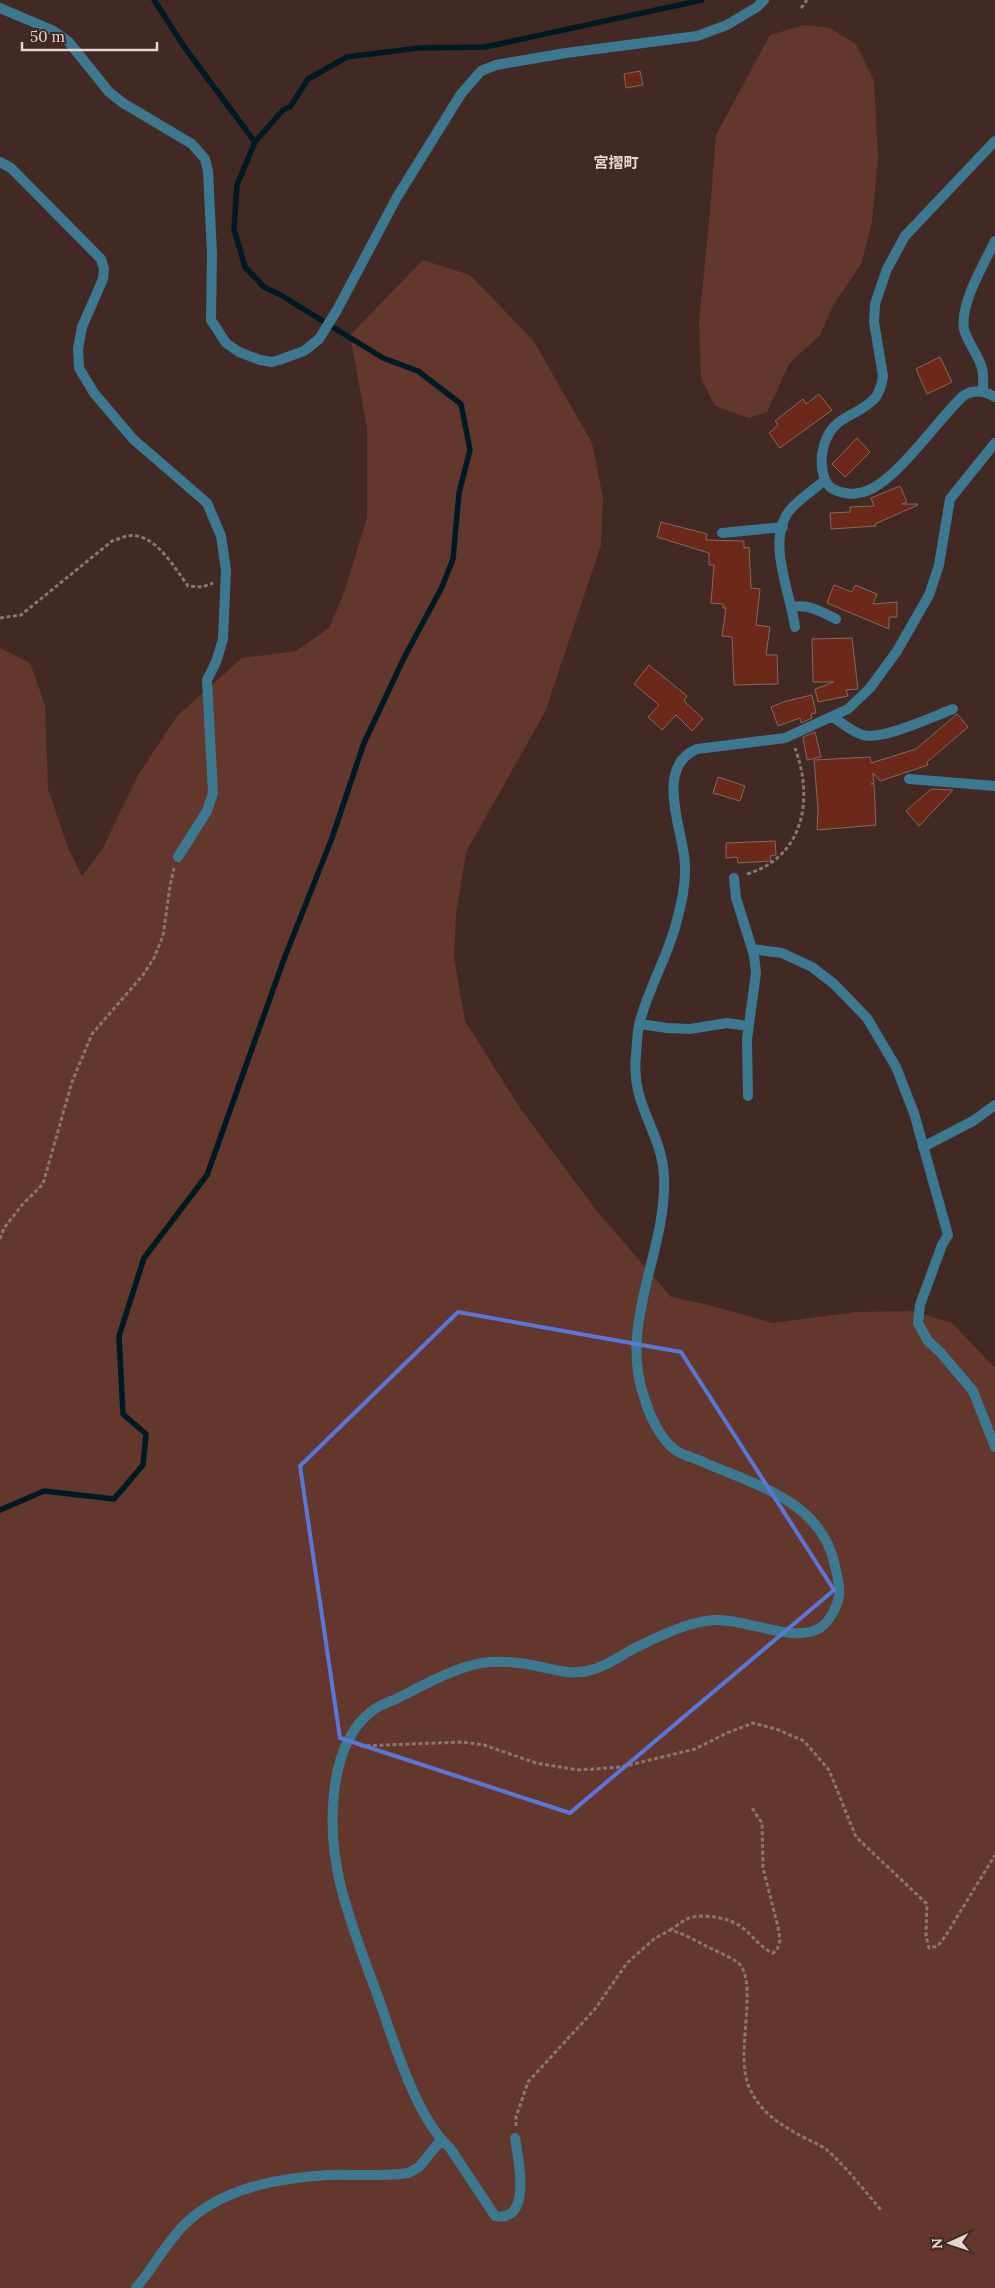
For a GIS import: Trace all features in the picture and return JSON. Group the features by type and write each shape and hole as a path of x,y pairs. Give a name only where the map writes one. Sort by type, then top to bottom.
{"street":[{"path":"0,8 52,30 68,41 109,92 123,103 192,144 200,152 205,159 209,188 212,320 226,343 239,352 272,362 304,351 319,339 337,310 397,197 461,94 481,71 496,65 548,56 697,36 726,25 757,7 764,0"},
{"path":"995,141 974,161 906,236 887,269 879,289 874,322 883,376 882,385 875,397 839,420 828,435 822,453 821,464 824,481 830,488 838,492 857,494 874,488 886,481 963,396 969,392 983,391 995,397"},
{"path":"0,162 11,168 101,259 104,269 103,280 82,327 78,349 79,368 94,393 133,439 207,503 221,536 225,578 223,639 216,662 207,680 213,792 208,811 178,857"},
{"path":"983,391 982,367 964,329 964,318 967,304 979,274 995,242"},
{"path":"515,2138 522,2188 510,2214 503,2217 495,2216 450,2148 441,2140 422,2108 398,2053 341,1888 335,1854 333,1807 336,1776 344,1747 355,1729 372,1711 450,1673 485,1662 524,1663 574,1673 601,1666 662,1637 707,1620 731,1620 787,1633 812,1631 824,1626 830,1617 840,1594 834,1558 819,1527 800,1507 776,1492 675,1450 656,1425 644,1398 636,1366 637,1332 647,1273 661,1216 665,1182 658,1146 636,1090 634,1072 640,1024 672,939 682,902 686,864 674,810 674,784 680,761 688,753 698,749 790,736 848,709 870,688 897,651 929,595 939,565 950,499 995,443"},
{"path":"795,627 793,607 782,575 780,550 783,527 788,512 824,481"},
{"path":"722,533 783,527"},
{"path":"793,607 801,605 812,607 836,619"},
{"path":"833,716 856,733 866,736 878,735 906,727 953,709"},
{"path":"909,779 995,786"},
{"path":"734,878 736,898 752,949 756,973 753,1003 748,1026 746,1064 748,1096"},
{"path":"752,949 782,953 812,967 834,984 867,1018 896,1067 914,1113 948,1235 920,1305 918,1323 928,1341 940,1352 973,1391 995,1448"},
{"path":"640,1024 682,1029 711,1027 727,1023 748,1026"},
{"path":"923,1146 973,1121 995,1105"},
{"path":"136,2288 185,2225 201,2211 224,2198 256,2185 292,2179 326,2175 408,2173 419,2167 441,2140"}],"path":[{"path":"801,8 807,0"},
{"path":"0,618 21,615 112,542 128,536 140,537 157,547 188,586 202,587 225,578"},
{"path":"734,878 772,864 781,855 794,836 803,815 805,799 800,762 790,736"},
{"path":"0,1239 4,1228 22,1205 43,1184 72,1082 92,1034 143,975 154,958 163,936 172,875 178,857"},
{"path":"344,1747 462,1742 484,1745 536,1763 578,1770 621,1767 695,1749 727,1733 753,1723 776,1729 804,1741 823,1762 829,1770 856,1836 927,1904 926,1936 929,1948 938,1946 946,1935 995,1854"},
{"path":"515,2138 516,2116 528,2082 595,2009 627,1963 654,1939 687,1919 697,1916 720,1918 740,1926 766,1950 773,1953 777,1950 780,1940 763,1868 762,1823 752,1808"},
{"path":"670,1930 681,1933 740,1965 746,1978 744,2034 746,2070 748,2084 758,2105 769,2116 785,2127 825,2148 881,2210"}],"highlighted area":[{"path":"458,1312 681,1352 834,1590 570,1813 340,1738 300,1466"}],"shaded area":[{"path":"804,25 830,28 856,44 874,81 878,158 872,222 861,264 834,304 820,335 789,364 767,412 749,418 715,406 701,378 699,322 716,135 770,35"},
{"path":"423,260 470,275 533,340 592,443 603,498 601,545 545,712 466,852 456,915 454,958 465,1021 520,1108 596,1210 671,1297 705,1304 773,1323 855,1312 913,1311 952,1323 995,1368 995,2288 0,2288 0,648 30,663 45,705 48,789 68,848 82,876 102,850 137,777 177,716 242,658 296,651 329,628 345,590 367,517 367,428 350,335"}],"building":[{"path":"640,71 643,85 626,88 624,74"},
{"path":"940,357 952,382 927,394 916,369"},
{"path":"819,394 832,410 780,448 769,433 778,425 775,421 803,399 806,404"},
{"path":"857,438 870,452 845,477 832,464"},
{"path":"900,486 907,502 902,504 918,505 875,524 876,526 831,529 830,513 850,512 850,507 874,506 871,498"},
{"path":"661,522 707,534 706,540 744,541 744,548 749,547 751,588 760,589 756,625 770,627 766,655 777,655 778,684 734,685 732,637 722,636 726,608 723,608 723,604 711,603 714,565 709,565 709,553 657,537"},
{"path":"834,585 852,592 855,585 877,594 873,604 897,602 897,617 889,617 889,629 827,603"},
{"path":"852,638 858,689 846,690 848,696 818,702 815,689 834,682 813,682 812,639"},
{"path":"649,665 687,696 684,701 703,719 692,731 676,715 662,730 648,717 659,705 634,684"},
{"path":"812,695 816,713 811,714 812,718 801,723 800,718 778,726 771,707 786,701"},
{"path":"957,714 968,727 927,762 928,765 880,781 873,773 874,783 871,784 874,784 876,825 817,830 818,809 814,760 870,757 871,763 916,749"},
{"path":"815,732 821,757 807,760 803,737"},
{"path":"718,777 745,786 740,801 713,793"},
{"path":"931,789 953,790 919,826 906,811"},
{"path":"775,841 776,855 770,856 771,861 738,863 737,857 726,858 726,843"}],"waterway":[{"path":"154,0 185,48 255,142"},
{"path":"0,1510 44,1491 114,1499 143,1465 146,1434 123,1414 119,1336 144,1258 207,1175 284,959 332,838 364,743 404,658 442,587 453,559 459,493 470,450 461,404 418,371 383,358 279,294 264,287 245,267 234,229 237,185 255,142 283,110 290,107 308,79 347,57 418,48 485,47 702,0"}],"district":[{"name":"宮摺町","path":"616,163"}]}
